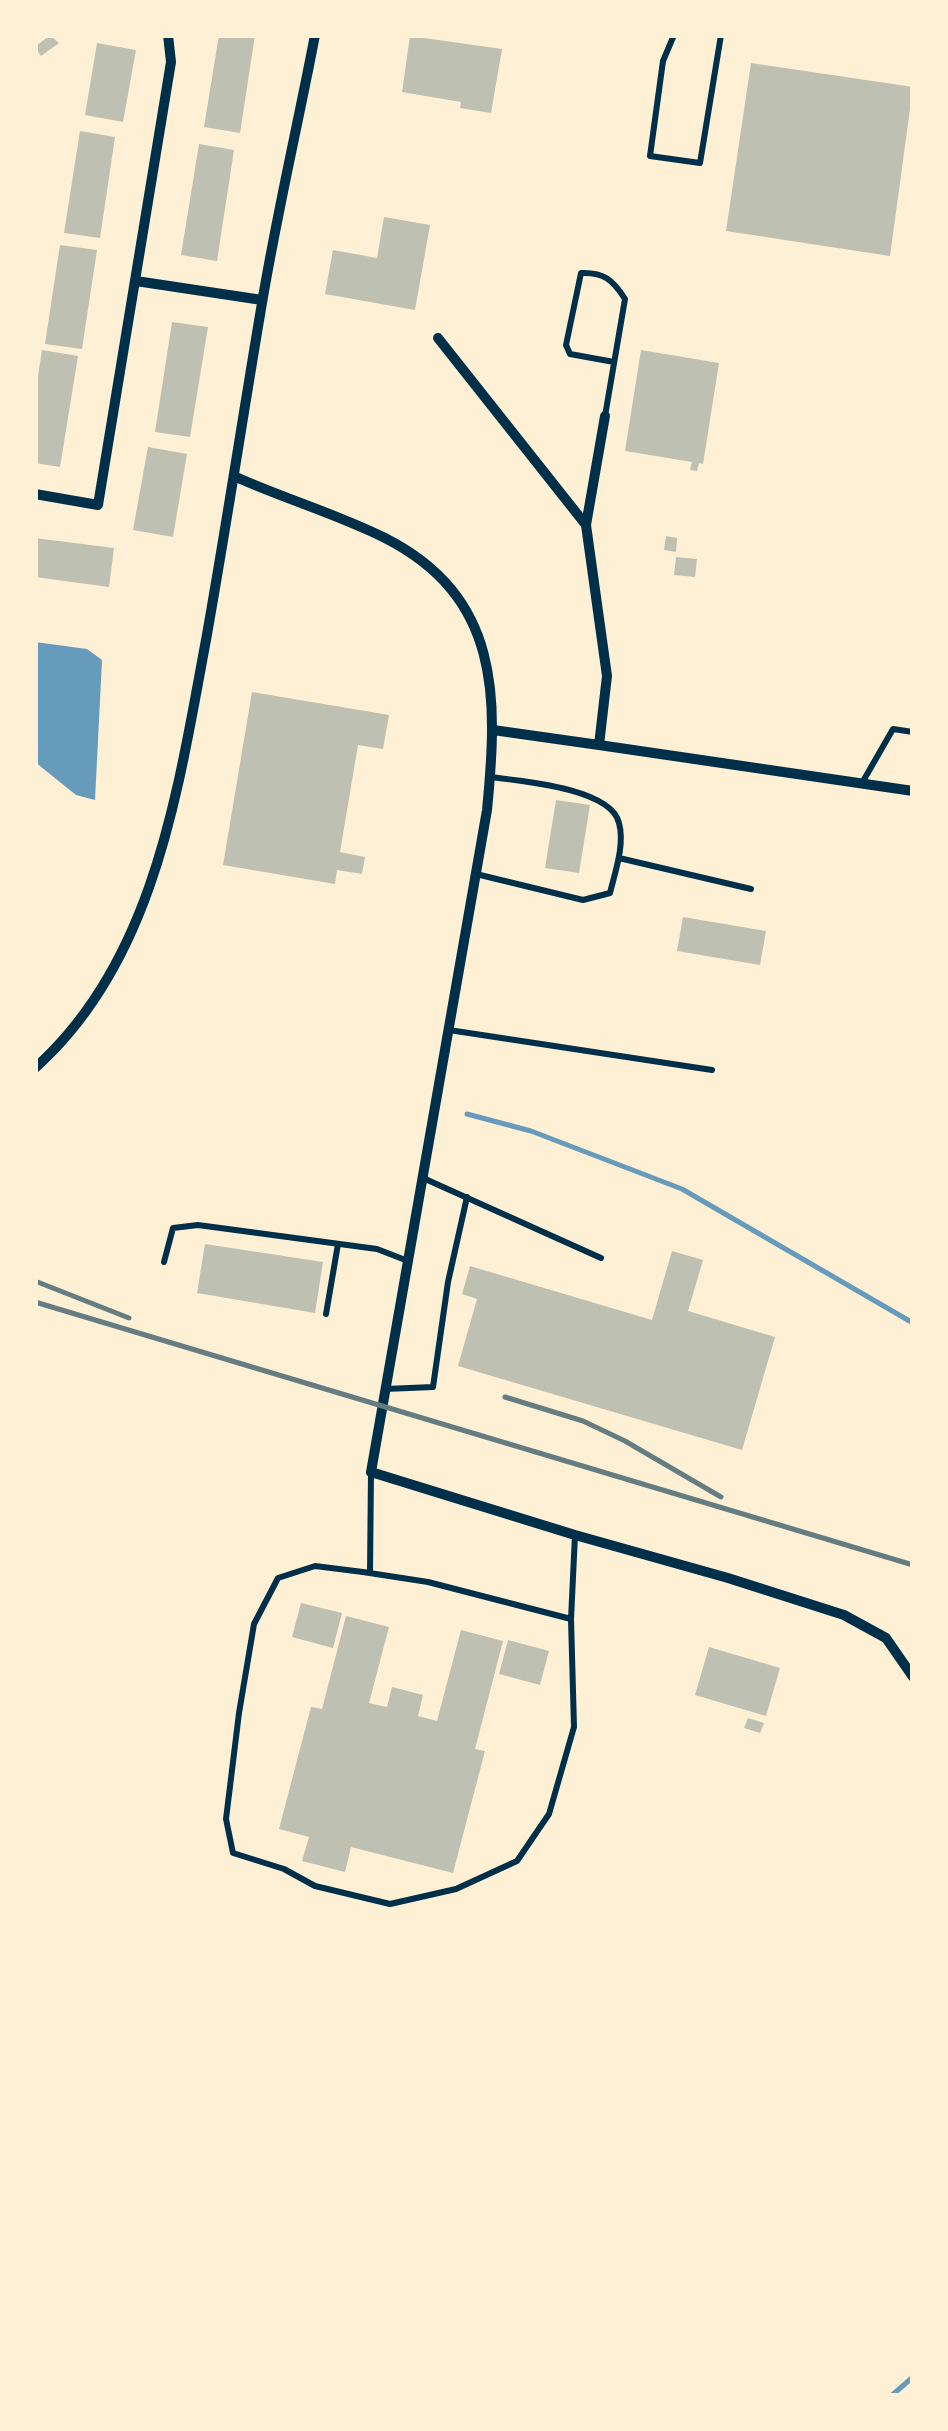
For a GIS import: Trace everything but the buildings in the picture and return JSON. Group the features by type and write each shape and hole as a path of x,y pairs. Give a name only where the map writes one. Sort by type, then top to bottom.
{"street":[{"path":"35,494 98,505 171,62 168,35"},
{"path":"35,1068 97,997 133,930 170,824 236,477 262,300 316,35"},
{"path":"136,281 262,300"},
{"path":"438,338 586,525"},
{"path":"599,745 607,676 586,525 605,416"},
{"path":"236,477 388,540 439,574 471,618 488,664 490,777 476,874 371,1472 844,1616 886,1638 913,1677"},
{"path":"492,730 913,791"}],"lane":[{"path":"674,35 663,60 650,156 700,163 720,35"},
{"path":"605,416 625,298 614,280 594,272 581,273 566,346 570,354 614,362"},
{"path":"862,783 893,729 913,732"},
{"path":"476,874 583,900 610,893 619,858 620,821 604,800 556,787 490,777"},
{"path":"619,858 751,889"},
{"path":"449,1030 712,1070"},
{"path":"423,1178 601,1258"},
{"path":"385,1389 433,1387 448,1282 467,1196"},
{"path":"164,1262 173,1228 198,1225 377,1248 408,1261"},
{"path":"326,1314 338,1244"},
{"path":"370,1573 371,1472"},
{"path":"570,1619 428,1582 370,1573 315,1566 278,1578 254,1624 226,1819 233,1853 284,1869 315,1886 390,1904 456,1889 517,1861 549,1814 574,1727 570,1619 575,1536"}],"water":[{"path":"35,642 87,649 102,660 95,800 76,795 35,762"}],"waterway":[{"path":"467,1114 531,1131 682,1189 913,1323"},
{"path":"891,2396 913,2377"}],"railway":[{"path":"35,1281 129,1318"},
{"path":"35,1302 913,1565"},
{"path":"505,1397 583,1421 721,1497"}]}
